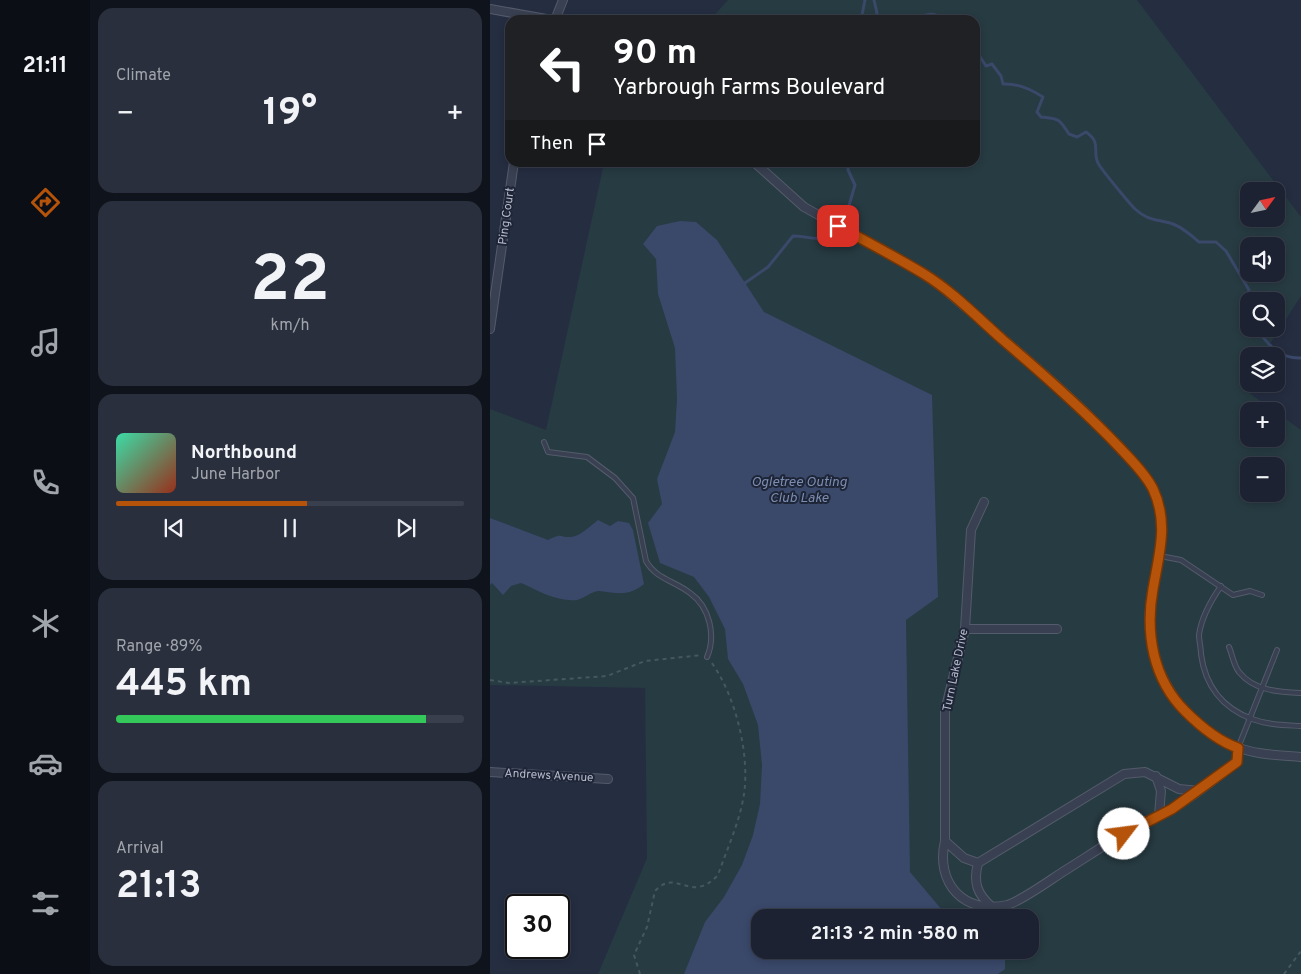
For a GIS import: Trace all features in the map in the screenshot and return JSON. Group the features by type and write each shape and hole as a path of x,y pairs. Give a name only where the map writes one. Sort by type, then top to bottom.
{"street":[{"path":"556,15 563,0"},
{"path":"490,9 524,15"},
{"name":"Ping Court","path":"490,329 513,167"},
{"path":"760,167 804,207 924,274 944,288 1082,408 1134,463 1153,490 1162,518 1160,556 1153,587 1149,626 1158,670 1180,706 1197,723 1216,737 1238,748 1263,754 1301,757"},
{"name":"Turn Lake Drive","path":"984,502 971,530 965,629 945,711 946,841 942,853 944,870 956,892 963,899 981,908 1010,905 1199,790 1237,762 1238,748"},
{"path":"965,629 1058,629"},
{"path":"992,907 982,898 976,888 975,875 978,863 1124,774 1135,771 1156,776 1179,788 1199,790"},
{"name":"Andrews Avenue","path":"490,772 608,779"},
{"path":"1156,776 1161,791 1159,815"},
{"path":"946,841 964,858 978,863"}],"lane":[{"path":"544,442 548,452 587,457 616,478 633,498 646,561 651,570 691,593 702,608 712,635 707,657"},
{"path":"1160,556 1181,560 1234,595 1250,591 1262,595"},
{"path":"1221,586 1212,600 1199,634 1203,669 1215,694 1224,703 1250,718 1267,724 1301,726"},
{"path":"1229,647 1238,672 1250,682 1262,688 1301,694"},
{"path":"1238,748 1277,650"}],"path":[{"path":"490,680 509,683 607,676 645,661 696,654 707,657 718,671 736,717 744,751 746,774 744,795 718,875 710,883 698,888 673,882 659,887 655,891 647,927 634,955 640,974"},
{"path":"1284,974 1301,951"}],"shaded area":[{"path":"728,0 1137,0 1275,182 1240,182 1240,228 1285,228 1285,196 1301,217 1301,296 1285,321 1285,292 1240,292 1240,337 1274,337 1268,347 1240,347 1240,392 1248,392 1262,402 1240,402 1240,447 1285,447 1285,418 1301,430 1301,974 598,974 647,858 645,688 490,685 490,409 546,430 603,167 980,167 980,15 714,15"}],"water":[{"name":"Ogletree Outing Club Lake","path":"680,221 696,222 717,240 764,312 932,395 938,597 906,620 910,872 941,909 751,909 751,959 1005,959 1005,969 998,974 684,974 705,922 724,897 742,865 753,835 760,804 762,765 758,725 743,684 728,659 725,629 709,597 694,577 660,563 648,523 662,504 657,479 675,432 677,399 675,348 658,294 656,259 643,244 657,226"},
{"path":"490,518 548,540 559,536 575,536 598,520 610,526 618,521 629,523 633,530 644,584 628,592 596,591 577,600 555,598 521,583 511,586 503,595 492,583 490,585"}],"waterway":[{"path":"862,15 865,0"},
{"path":"874,0 876,15"},
{"path":"926,15 934,15"},
{"path":"980,57 986,66 992,64 1001,76 1003,84 1024,88 1043,97 1037,112 1041,117 1058,120 1069,134 1077,137 1086,132 1091,136 1095,143 1098,163 1139,213 1151,219 1178,226 1199,242 1216,242 1226,251 1249,290 1248,292"},
{"path":"846,216 855,185 848,167"},
{"path":"744,286 745,283 768,267 793,236 824,239 839,233"},
{"path":"1264,337 1275,350 1287,356 1301,358"}],"route":[{"path":"838,226 924,274 944,288 1082,408 1134,463 1153,490 1162,518 1162,546 1153,587 1149,626 1158,670 1180,706 1197,723 1216,737 1238,748 1237,762 1172,809 1124,834"}]}
